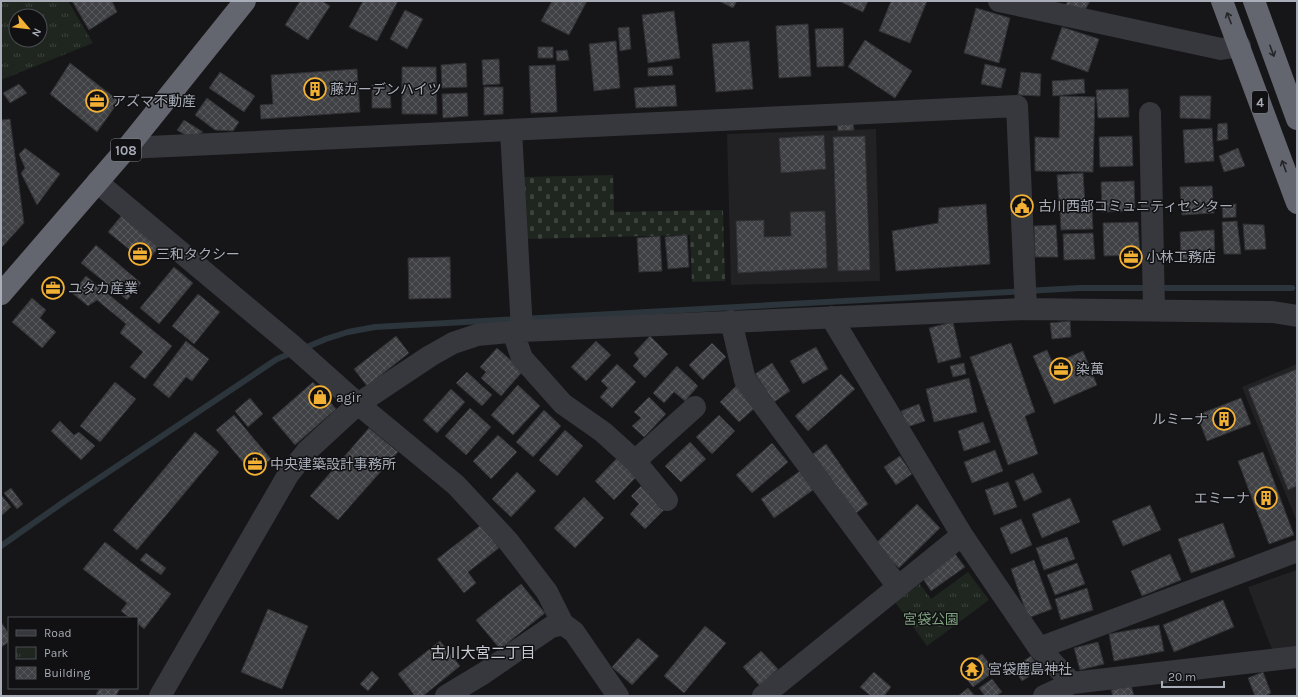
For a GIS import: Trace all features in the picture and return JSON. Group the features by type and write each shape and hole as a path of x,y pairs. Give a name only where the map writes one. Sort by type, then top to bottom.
{"highway":[{"name":"108","path":"1,293 127,148 245,1"},
{"name":"4","path":"1222,1 1240,46 1297,203"},
{"name":"4","path":"1254,1 1297,118"}],"street":[{"path":"999,1 1220,48 1240,46"},
{"path":"127,148 1017,106 1026,296"},
{"path":"1150,113 1153,304"},
{"path":"510,130 519,325 522,358 563,404 603,432 635,462 667,500"},
{"path":"97,182 299,351 358,404 456,485 508,541 547,592 563,624 574,632 618,696"},
{"path":"160,696 288,476 307,451 358,404 430,356 453,343 477,335 519,325 731,321 831,317 1026,296 1273,312 1297,316"},
{"path":"831,317 962,535 1039,648 1072,683"},
{"path":"731,321 744,380 898,586"},
{"path":"635,462 695,407"},
{"path":"763,696 962,535"},
{"path":"1039,648 1297,551"},
{"path":"446,696 484,673 551,627 563,624"},
{"path":"1044,696 1072,683 1297,657"}],"shaded area":[{"path":"876,129 880,281 731,285 727,134"},
{"path":"1297,364 1297,522 1242,387"},
{"path":"1297,570 1297,647 1273,652 1248,587"}],"green space":[{"path":"1,1 68,1 93,43 1,80"},
{"path":"613,175 614,212 723,210 725,281 692,282 690,235 524,239 523,177"},
{"name":"宮袋公園","path":"968,572 989,600 927,646 895,602 920,584 931,599"}],"building":[{"path":"72,1 112,1 117,12 89,30"},
{"path":"300,1 322,1 330,6 308,40 285,25"},
{"path":"363,1 398,1 377,41 349,27"},
{"path":"552,1 587,1 569,35 541,21"},
{"path":"719,1 737,1 733,8"},
{"path":"839,1 868,1 863,12"},
{"path":"891,1 927,1 910,43 879,31"},
{"path":"1068,1 1090,1 1081,17 1063,8"},
{"path":"976,8 1010,18 999,63 964,53"},
{"path":"405,10 423,19 407,49 390,39"},
{"path":"674,11 680,58 648,63 642,15"},
{"path":"808,24 811,76 779,78 776,26"},
{"path":"629,27 631,49 620,51 618,28"},
{"path":"1062,27 1099,39 1088,72 1051,59"},
{"path":"843,28 844,66 817,67 815,29"},
{"path":"865,40 912,71 895,98 848,67"},
{"path":"616,41 620,88 594,91 589,44"},
{"path":"749,41 753,89 716,92 712,44"},
{"path":"538,47 553,47 553,58 538,58"},
{"path":"567,50 569,60 557,61 556,51"},
{"path":"499,59 500,84 483,85 482,60"},
{"path":"70,63 119,101 97,132 50,94"},
{"path":"466,63 467,87 442,88 441,65"},
{"path":"985,64 1006,69 1001,88 981,84"},
{"path":"555,65 557,112 531,113 529,66"},
{"path":"672,66 673,75 648,76 648,68"},
{"path":"402,67 436,67 437,114 402,114"},
{"name":"藤ガーデンハイツ","path":"357,69 360,112 261,119 260,105 273,104 271,75"},
{"path":"220,72 255,96 244,112 209,88"},
{"path":"1021,72 1041,74 1040,96 1018,95"},
{"path":"1084,79 1085,93 1053,96 1052,81"},
{"path":"19,84 27,93 10,103 3,93"},
{"path":"390,84 391,108 372,108 372,85"},
{"path":"675,85 677,106 636,108 634,88"},
{"path":"484,87 503,87 503,114 484,115"},
{"path":"1128,89 1129,117 1098,118 1096,90"},
{"path":"467,93 468,116 443,118 442,94"},
{"path":"1060,96 1095,97 1093,172 1035,171 1035,137 1059,138"},
{"path":"1180,96 1211,96 1210,119 1180,118"},
{"path":"207,98 239,122 233,131 215,130 195,115"},
{"path":"10,119 24,223 1,248 1,120"},
{"path":"184,120 203,132 190,138 177,130"},
{"path":"837,121 853,121 854,130 838,131"},
{"path":"1227,123 1228,139 1217,141 1218,124"},
{"path":"1212,128 1214,161 1185,163 1183,130"},
{"path":"824,135 826,169 781,173 779,138"},
{"path":"865,136 870,270 838,271 833,137"},
{"path":"1132,136 1133,166 1100,167 1099,137"},
{"path":"25,148 60,174 37,205 21,173 25,168 19,154"},
{"path":"1238,148 1245,166 1224,172 1219,156"},
{"path":"1083,173 1085,204 1059,205 1057,175"},
{"path":"1134,181 1135,211 1102,212 1101,182"},
{"path":"1212,186 1214,213 1182,215 1180,187"},
{"path":"986,204 990,264 896,271 892,231 938,223 939,208"},
{"path":"1236,204 1236,217 1223,218 1222,205"},
{"path":"1092,210 1093,229 1061,230 1060,211"},
{"path":"825,211 827,268 738,273 736,221 764,220 764,237 791,236 790,212"},
{"path":"122,215 160,246 146,263 108,232"},
{"path":"1237,221 1241,254 1224,254 1222,222"},
{"path":"1138,222 1140,255 1104,256 1103,223"},
{"path":"1243,224 1264,225 1266,249 1245,250"},
{"path":"1056,225 1058,257 1035,257 1034,226"},
{"path":"1214,230 1215,258 1181,261 1180,232"},
{"path":"1093,233 1095,259 1064,260 1063,234"},
{"path":"687,235 689,267 668,269 665,237"},
{"path":"660,236 662,271 639,272 637,238"},
{"path":"96,245 141,283 127,300 81,263"},
{"path":"450,257 451,298 409,299 408,258"},
{"path":"174,267 193,283 159,324 140,308"},
{"path":"86,276 172,346 145,379 130,367 143,352 120,333 126,324 97,300 88,306 72,293"},
{"path":"198,294 220,312 194,344 172,326"},
{"path":"32,298 46,310 40,318 56,332 42,348 12,322"},
{"path":"1070,321 1071,337 1052,339 1050,323"},
{"path":"953,322 961,357 938,363 929,328"},
{"path":"396,336 409,353 367,386 354,369"},
{"path":"650,336 668,354 645,378 633,366 639,359 634,353"},
{"path":"186,341 209,359 192,381 186,377 169,398 153,385"},
{"path":"596,341 611,355 586,381 571,367"},
{"path":"712,343 726,357 703,380 689,365"},
{"path":"1011,343 1035,412 1025,416 1038,454 1008,465 970,357"},
{"path":"816,347 828,369 803,384 790,361"},
{"path":"497,348 523,371 501,396 481,378 486,372 480,367"},
{"path":"1047,350 1053,364 1083,351 1097,385 1054,404 1033,356"},
{"path":"772,363 790,391 774,402 755,374"},
{"path":"964,363 966,374 953,377 950,366"},
{"path":"617,364 636,382 612,408 600,397 608,388 601,381"},
{"path":"677,366 698,386 685,401 674,392 664,403 653,393"},
{"path":"1297,369 1297,486 1288,490 1248,389"},
{"path":"467,372 492,395 482,406 456,383"},
{"path":"841,374 855,389 808,431 795,416"},
{"path":"969,378 977,412 934,422 926,389"},
{"path":"115,382 136,399 100,442 80,426"},
{"path":"313,382 336,409 295,445 272,418"},
{"path":"518,385 540,406 513,435 491,415"},
{"path":"737,385 757,406 739,422 720,402"},
{"path":"451,389 465,402 437,433 423,420"},
{"path":"649,397 666,414 644,437 632,426 641,418 634,412"},
{"path":"250,398 263,414 248,427 235,411"},
{"name":"ルミーナ","path":"1241,398 1251,424 1207,441 1197,415"},
{"path":"919,404 925,421 907,427 901,411"},
{"path":"470,408 491,427 466,455 445,436"},
{"path":"544,410 561,426 533,457 516,442"},
{"path":"234,415 271,459 253,474 216,430"},
{"path":"719,415 735,431 712,454 696,437"},
{"path":"60,421 74,435 79,432 95,446 81,460 51,431"},
{"path":"983,422 990,442 964,451 958,431"},
{"path":"369,428 398,452 338,520 310,496"},
{"path":"565,430 583,446 557,476 539,460"},
{"path":"195,432 219,452 137,550 113,530"},
{"path":"498,435 517,452 491,479 473,461"},
{"path":"690,442 706,459 681,482 665,466"},
{"path":"772,443 788,462 752,493 736,475"},
{"path":"826,444 868,504 855,514 813,454"},
{"path":"995,450 1003,471 972,483 964,462"},
{"name":"エミーナ","path":"1263,452 1294,535 1269,544 1238,461"},
{"path":"620,455 639,474 614,500 595,481"},
{"path":"900,456 912,474 896,485 884,467"},
{"path":"800,471 813,490 774,518 761,499"},
{"path":"517,472 536,491 511,517 492,499"},
{"path":"1033,473 1042,492 1024,501 1015,481"},
{"path":"1008,482 1017,507 994,515 985,490"},
{"path":"641,486 665,509 645,529 630,514 639,504 631,496"},
{"path":"11,488 23,504 17,509 4,493"},
{"path":"1,495 11,507 1,516"},
{"path":"584,497 604,518 575,548 554,528"},
{"path":"1070,498 1080,522 1042,538 1032,514"},
{"path":"917,504 940,528 899,568 875,544"},
{"path":"1150,505 1161,530 1123,546 1112,521"},
{"path":"1021,519 1032,545 1011,554 1000,528"},
{"path":"1223,523 1235,557 1191,573 1178,539"},
{"path":"481,525 499,548 468,572 476,583 464,593 437,559"},
{"path":"1067,537 1075,559 1044,570 1036,548"},
{"path":"105,542 171,594 144,629 138,624 138,617 129,617 121,611 127,603 83,569"},
{"path":"146,553 166,568 161,575 140,560"},
{"path":"955,554 965,567 931,591 922,577"},
{"path":"1170,554 1181,580 1142,596 1131,571"},
{"path":"1034,560 1052,609 1028,618 1011,569"},
{"path":"1077,563 1085,584 1055,595 1047,575"},
{"path":"521,584 545,613 500,649 476,620"},
{"path":"1087,588 1093,610 1061,620 1055,599"},
{"path":"1223,600 1234,627 1174,652 1163,625"},
{"path":"268,609 308,626 282,689 241,672"},
{"path":"1,622 8,632 8,643 1,647"},
{"path":"1159,625 1164,651 1114,661 1109,634"},
{"path":"705,626 726,643 684,693 664,676"},
{"path":"638,638 659,656 632,685 612,667"},
{"path":"440,641 460,666 423,696 415,696 398,674"},
{"path":"1098,642 1104,664 1080,670 1074,648"},
{"path":"761,651 778,669 760,686 743,667"},
{"path":"982,654 995,671 973,687 960,671"},
{"path":"1031,656 1040,669 1022,681 1013,668"},
{"path":"372,671 379,678 368,691 360,684"},
{"path":"874,672 891,687 884,696 871,696 860,687"},
{"path":"1263,672 1271,693 1265,696 1255,696 1248,678"},
{"path":"992,679 1002,692 996,696 985,696 979,688"},
{"path":"1131,685 1134,696 1113,696 1111,690"},
{"path":"968,688 975,696 958,696"},
{"path":"99,689 120,689 116,696 100,696 96,694"}],"waterway":[{"path":"302,349 348,332 375,327 1080,288 1292,288"},
{"path":"1,546 65,501 277,359 294,352"}],"place":[{"name":"藤ガーデンハイツ","path":"315,89"},
{"name":"アズマ不動産","path":"97,101"},
{"name":"古川西部コミュニティセンター","path":"1022,206"},
{"name":"三和タクシー","path":"140,254"},
{"name":"小林工務店","path":"1131,257"},
{"name":"ユタカ産業","path":"53,288"},
{"name":"染萬","path":"1061,369"},
{"name":"agir","path":"320,397"},
{"name":"ルミーナ","path":"1224,419"},
{"name":"中央建築設計事務所","path":"255,464"},
{"name":"エミーナ","path":"1266,498"},
{"name":"宮袋鹿島神社","path":"972,669"}],"district":[{"name":"古川大宮二丁目","path":"483,653"}]}
